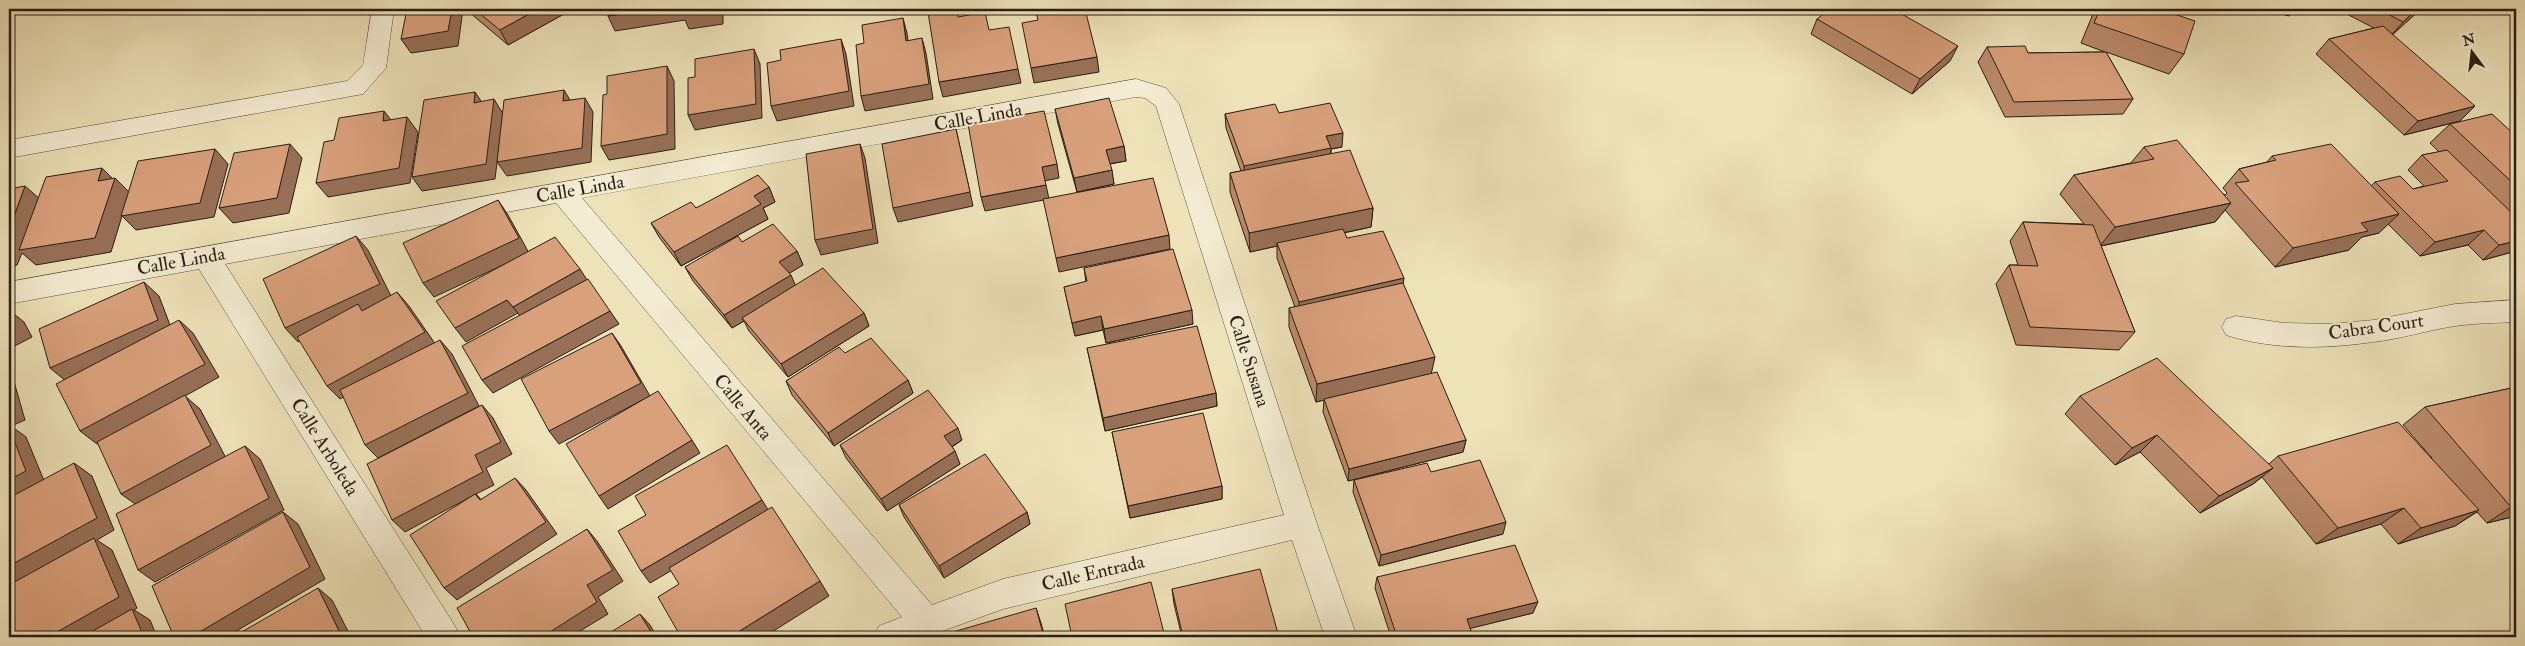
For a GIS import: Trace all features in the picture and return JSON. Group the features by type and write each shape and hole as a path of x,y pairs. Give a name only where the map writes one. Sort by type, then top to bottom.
{"street":[{"path":"9,149 354,88 374,68 383,9"},
{"name":"Calle Linda","path":"9,293 1136,88 1151,90"},
{"name":"Calle Susana","path":"1151,90 1162,97 1167,104 1302,524 1341,637"},
{"name":"Calle Anta","path":"561,192 926,622"},
{"name":"Calle Arboleda","path":"206,257 444,637"},
{"name":"Cabra Court","path":"2236,327 2284,334 2330,335 2374,331 2456,315 2516,311"},
{"name":"Calle Entrada","path":"890,637 1003,594 1302,524"}],"building":[{"path":"407,9 452,9 448,31 401,39"},
{"path":"474,9 538,9 500,30"},
{"path":"608,9 653,9 608,16"},
{"path":"682,9 717,9 682,14"},
{"path":"957,9 958,17 985,12 989,30 1009,27 1018,69 939,82 928,12"},
{"path":"1035,9 1085,9 1097,57 1031,68 1022,23 1038,20"},
{"path":"1830,9 1893,9 1958,46 1920,79 1817,19"},
{"path":"2100,9 2176,9 2174,14 2195,21 2184,54 2094,23"},
{"path":"2378,9 2417,9 2403,22"},
{"path":"903,18 906,41 922,38 929,84 861,96 856,45 864,43 862,25"},
{"path":"2383,26 2475,106 2418,121 2329,39"},
{"path":"841,39 849,91 771,106 767,63 781,60 780,50"},
{"path":"2025,46 2028,53 2106,52 2133,99 2014,102 1987,47"},
{"path":"754,49 756,104 688,115 688,78 695,77 695,59"},
{"path":"667,66 667,134 601,146 603,95 607,94 607,76"},
{"path":"564,90 563,101 585,98 582,148 497,162 504,100"},
{"path":"475,92 474,103 494,99 486,164 412,177 424,100"},
{"path":"1109,98 1124,146 1106,150 1112,170 1074,178 1055,109"},
{"path":"1330,103 1343,133 1326,136 1331,148 1244,166 1225,114 1275,104 1279,113"},
{"path":"384,111 383,121 407,117 399,168 316,183 324,142 334,140 339,118"},
{"path":"1044,111 1057,164 1042,167 1046,185 981,197 968,124"},
{"path":"2492,114 2516,136 2516,186 2450,124"},
{"path":"956,129 970,192 893,208 882,144"},
{"path":"2177,140 2231,203 2115,227 2074,175 2154,159 2144,147"},
{"path":"290,144 277,198 219,208 234,153"},
{"path":"860,144 873,229 815,240 806,154"},
{"path":"2331,144 2399,214 2361,223 2368,231 2293,248 2235,183 2249,181 2239,169 2276,160 2272,156"},
{"path":"215,149 200,203 121,216 138,161"},
{"path":"1350,150 1373,208 1249,233 1230,173"},
{"path":"2447,150 2516,217 2516,241 2499,245 2484,230 2435,242 2375,182 2400,176 2413,189 2448,181 2422,155"},
{"path":"102,168 98,181 115,178 95,238 19,250 46,177"},
{"path":"758,175 769,187 754,196 761,204 674,252 651,223 691,202 696,208"},
{"path":"1153,178 1169,235 1056,258 1043,199"},
{"path":"25,186 9,230 9,189"},
{"path":"498,200 519,238 423,283 403,243"},
{"path":"2023,222 2093,225 2135,332 2030,327 2009,265 2038,266"},
{"path":"773,224 797,251 779,262 791,275 724,315 685,267 738,236 742,242"},
{"path":"1343,229 1347,238 1383,231 1404,278 1299,302 1277,243"},
{"path":"356,236 380,284 285,328 263,279"},
{"path":"555,237 580,269 513,307 507,300 455,328 436,301"},
{"path":"1173,249 1192,310 1104,329 1101,316 1072,323 1064,287 1087,281 1084,268"},
{"path":"823,268 864,313 781,364 742,318"},
{"path":"588,279 610,311 482,380 462,346"},
{"path":"144,282 158,320 50,368 39,329"},
{"path":"1403,283 1435,357 1317,384 1289,308"},
{"path":"397,292 425,332 327,386 297,337 358,304 362,311"},
{"path":"9,312 14,324 9,327"},
{"path":"179,320 205,364 80,431 56,384"},
{"path":"1197,326 1216,393 1103,418 1087,348"},
{"path":"612,333 641,383 549,431 521,379"},
{"path":"871,338 908,380 828,433 786,381 839,347 845,353"},
{"path":"440,340 468,393 365,445 340,390"},
{"path":"2157,358 2273,468 2219,496 2157,435 2132,448 2080,396"},
{"path":"1437,372 1466,440 1349,469 1324,399"},
{"path":"2516,387 2516,506 2511,507 2425,407"},
{"path":"928,390 958,428 944,436 955,451 881,499 840,445"},
{"path":"658,391 692,440 599,496 566,444"},
{"path":"185,395 211,445 121,494 97,442"},
{"path":"482,405 501,442 475,455 483,472 392,520 367,464"},
{"path":"1203,413 1222,486 1128,506 1112,432"},
{"path":"2398,422 2479,510 2421,528 2404,508 2338,528 2278,456"},
{"path":"9,427 26,471 9,480"},
{"path":"727,445 762,500 641,571 618,531 646,515 635,496"},
{"path":"245,446 269,498 138,570 116,514"},
{"path":"985,454 1027,512 939,566 899,505"},
{"path":"1480,460 1506,522 1381,555 1354,480 1427,463 1431,472"},
{"path":"74,463 97,518 9,566 9,498"},
{"path":"515,478 546,522 444,588 410,535 475,494 480,500"},
{"path":"772,507 820,581 730,637 681,637 658,597 679,584 669,568"},
{"path":"283,512 310,567 191,637 174,637 152,586"},
{"path":"587,529 613,570 587,585 597,602 542,637 473,637 457,608"},
{"path":"94,538 119,597 48,637 9,637 9,585"},
{"path":"1515,545 1538,602 1467,619 1473,637 1397,637 1377,577"},
{"path":"1260,569 1279,637 1183,637 1172,589"},
{"path":"1151,582 1165,637 1072,637 1065,604"},
{"path":"318,588 342,637 233,637"},
{"path":"1036,608 1044,637 939,637 939,636"},
{"path":"132,609 144,637 82,637"},
{"path":"640,614 654,637 603,637"}]}
